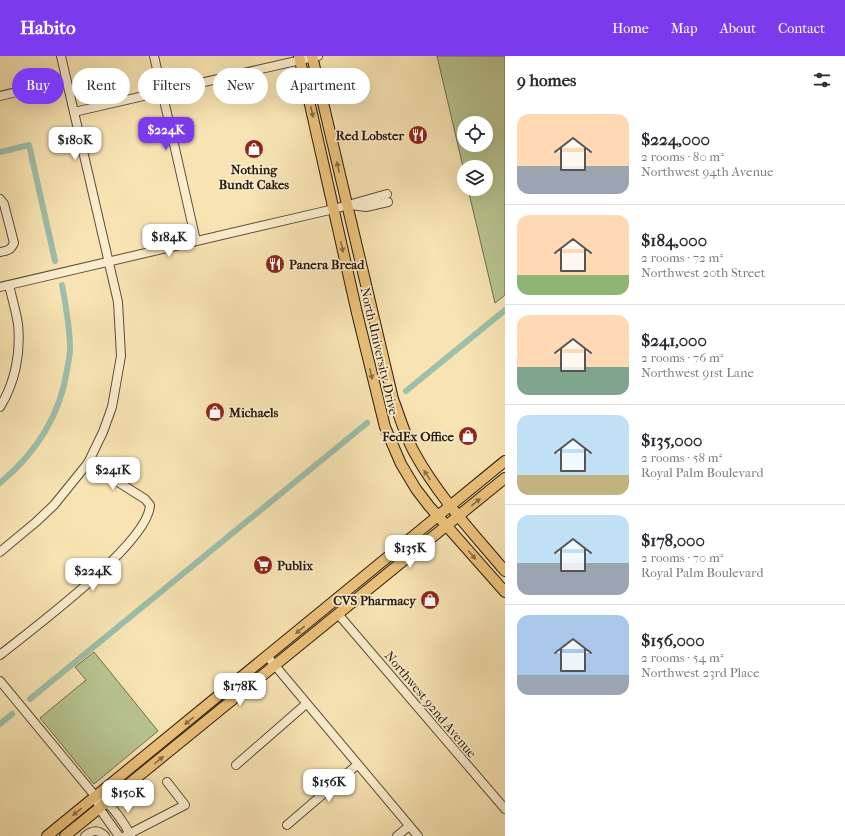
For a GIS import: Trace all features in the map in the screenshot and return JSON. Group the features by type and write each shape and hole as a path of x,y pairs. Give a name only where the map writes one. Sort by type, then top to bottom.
{"main road":[{"name":"North University Drive","path":"314,56 346,204 393,399 407,436 421,465 450,506 505,570"},
{"name":"North University Drive","path":"300,58 356,310 385,427 393,448 416,489 505,592"},
{"path":"356,310 362,311 366,315 377,334"},
{"path":"47,836 505,461"},
{"path":"65,836 505,478"}],"street":[{"path":"0,552 54,505 88,463 112,407 121,356 118,302 60,56"},
{"path":"154,56 157,68"},
{"path":"205,81 314,56"},
{"path":"0,96 66,80"},
{"path":"74,112 138,97"},
{"path":"166,104 196,241"},
{"path":"0,287 334,209 346,204 366,207 388,198"},
{"path":"0,199 4,204 14,243 12,248 0,252"},
{"path":"0,407 11,385 19,347 18,324 9,285"},
{"path":"0,655 102,571 130,542 146,520 150,511 150,505 145,499 88,463"},
{"name":"Northwest 92nd Avenue","path":"338,614 505,809"},
{"path":"267,656 418,836"},
{"path":"0,682 129,835 185,805 167,782"},
{"path":"236,764 306,704"},
{"path":"287,825 357,765"},
{"path":"103,805 119,836"},
{"path":"397,836 409,826"},
{"path":"85,836 90,832 95,831 100,832 104,836"}],"green space":[{"path":"437,56 505,56 505,295 495,303 470,196 493,196 493,160 461,160 460,152 493,152 493,116 457,116 457,141"},
{"path":"94,652 158,731 94,784 40,718 86,680 75,667"}],"waterway":[{"path":"0,152 29,145 55,261"},
{"path":"0,483 25,459 35,446 59,403 64,387 70,349 69,325 62,285"},
{"path":"406,391 505,310"},
{"path":"30,699 367,423"},
{"path":"0,724 12,714"}],"place":[{"name":"Red Lobster","path":"418,135"},
{"name":"Nothing Bundt Cakes","path":"254,149"},
{"name":"Panera Bread","path":"275,264"},
{"name":"Michaels","path":"215,412"},
{"name":"FedEx Office","path":"468,436"},
{"name":"Publix","path":"263,565"},
{"name":"CVS Pharmacy","path":"430,600"}]}
